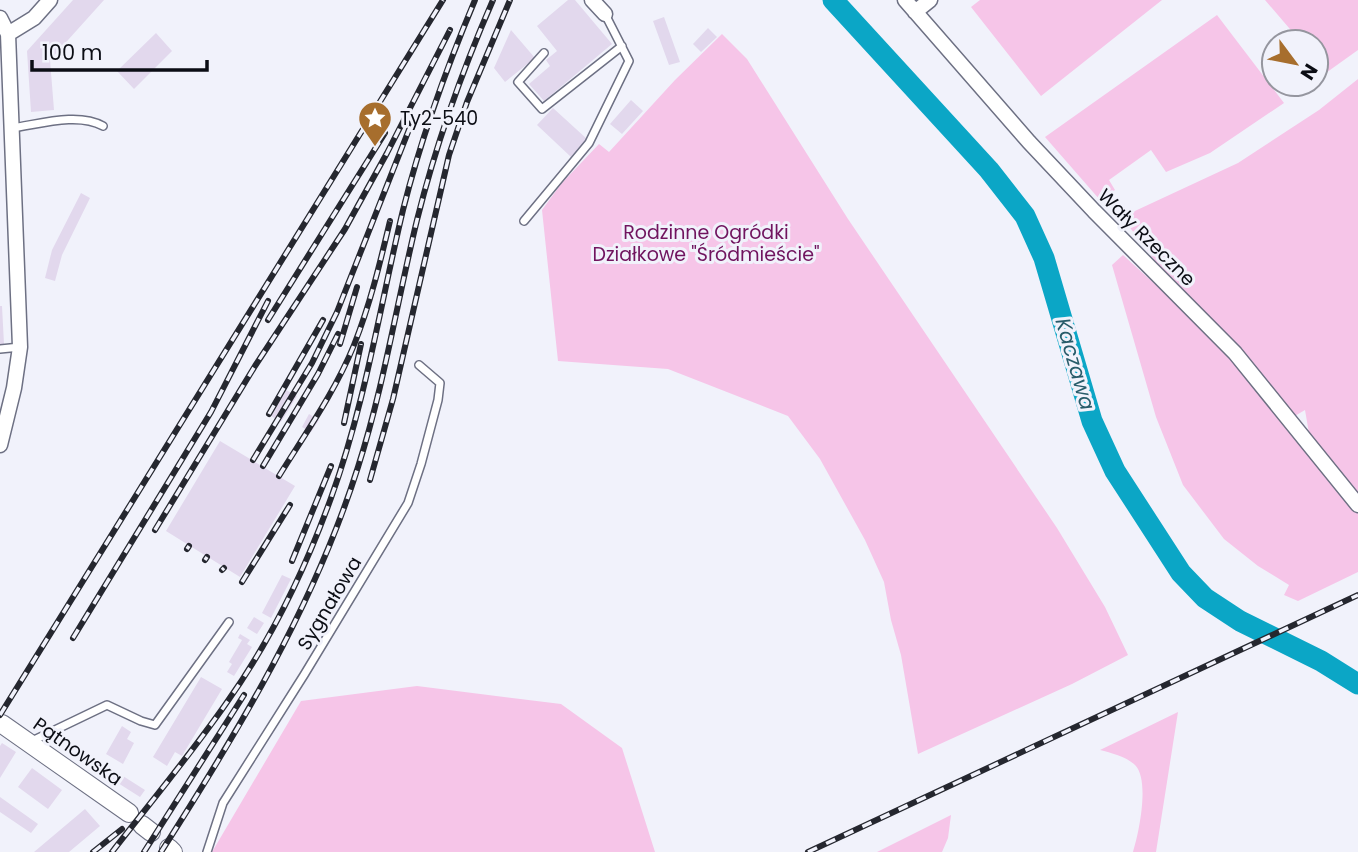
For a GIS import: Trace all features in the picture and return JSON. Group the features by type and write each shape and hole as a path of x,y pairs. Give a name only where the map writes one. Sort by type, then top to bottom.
{"street":[{"path":"8,34 34,18 50,0"},
{"path":"593,0 606,14"},
{"name":"Wały Rzeczne","path":"905,0 1029,142 1235,353 1358,505"},
{"path":"915,12 930,0"},
{"path":"0,18 8,34 20,347 14,388 0,445"},
{"name":"Pątnowska","path":"2,724 141,824"}],"lane":[{"path":"524,221 589,143 629,61 606,14"},
{"path":"544,53 518,82 542,109 622,46"},
{"path":"12,128 82,120 92,120 103,126"},
{"path":"0,349 20,347"},
{"name":"Sygnałowa","path":"207,852 223,803 408,503 421,464 440,383 419,365"},
{"path":"29,742 107,705 155,725 229,622"}],"green space":[{"path":"980,0 1162,0 1041,96 971,7"},
{"path":"1265,0 1358,0 1358,50 1330,70 1330,28 1289,28"},
{"path":"1217,15 1260,71 1260,98 1280,98 1284,103 1210,153 1166,172 1151,150 1109,180 1115,190 1100,200 1045,137"},
{"name":"Rodzinne Ogródki Działkowe \"Śródmieście\"","path":"722,34 747,59 848,219 1057,528 1105,607 1128,655 1072,684 918,754 901,655 884,582 865,540 820,459 788,416 668,369 558,361 542,210 561,184 599,144 609,152 675,80"},
{"path":"1358,79 1358,498 1310,439 1305,410 1293,417 1161,269 1122,217 1238,163 1319,110"},
{"path":"1123,255 1216,340 1358,514 1358,572 1298,601 1284,595 1289,585 1258,566 1224,539 1183,485 1156,417 1112,265"},
{"path":"417,686 561,704 622,748 655,852 212,852 301,701"},
{"path":"1178,712 1156,852 1133,852 1143,794 1139,772 1128,760 1100,750"},
{"path":"951,815 948,838 942,852 877,852"}],"building":[{"path":"73,0 104,0 50,60 54,110 31,112 27,51"},
{"path":"568,0 575,0 612,44 544,101 529,84 550,66 546,60 557,51 537,26"},
{"path":"664,17 680,62 669,65 653,21"},
{"path":"708,28 717,37 701,52 693,44"},
{"path":"511,30 535,58 505,82 494,68"},
{"path":"156,33 172,51 134,89 117,71"},
{"path":"631,100 643,111 622,134 610,124"},
{"path":"553,108 587,139 571,157 537,125"},
{"path":"81,193 90,198 62,255 55,281 45,278 52,250"},
{"path":"0,306 4,344 0,345"},
{"path":"286,390 297,396 281,422 271,416"},
{"path":"309,414 319,420 311,432 302,427"},
{"path":"220,441 295,486 240,577 166,531"},
{"path":"282,575 291,579 271,618 262,613"},
{"path":"254,617 264,623 257,634 247,628"},
{"path":"240,634 250,640 247,644 252,647 234,676 227,672 232,664 229,662 242,640 238,638"},
{"path":"201,677 222,689 182,756 175,752 167,766 153,757"},
{"path":"122,726 131,732 127,739 134,743 123,764 106,754"},
{"path":"2,743 16,752 0,778 0,746"},
{"path":"93,757 145,790 140,797 88,764"},
{"path":"32,768 62,790 48,809 18,787"},
{"path":"0,797 38,824 31,833 0,812"},
{"path":"85,809 100,826 69,852 34,852"}],"waterway":[{"name":"Kaczawa","path":"833,0 989,170 1025,216 1044,258 1092,421 1115,471 1181,573 1205,598 1240,621 1321,661 1358,684"}],"railway":[{"path":"0,715 443,0"},
{"path":"112,852 198,742 241,681 285,605 310,552 331,498 353,427 403,210 426,130 475,0"},
{"path":"161,852 272,666 320,569 340,518 375,406 417,220 441,136 493,0"},
{"path":"370,480 393,399 449,155 467,102 510,0"},
{"path":"155,530 255,366 345,229 450,30"},
{"path":"253,460 312,363 337,312 412,122"},
{"path":"268,320 385,133"},
{"path":"279,476 329,396 354,345 370,299 390,221"},
{"path":"340,344 357,287"},
{"path":"73,638 211,412 268,301"},
{"path":"269,414 323,320"},
{"path":"263,466 318,374 338,334"},
{"path":"344,423 361,344"},
{"path":"292,561 331,466"},
{"path":"242,582 290,505"},
{"path":"808,852 1358,595"},
{"path":"144,852 244,695"},
{"path":"93,852 122,829"}],"place":[{"name":"Ty2-540","path":"375,148"}]}
